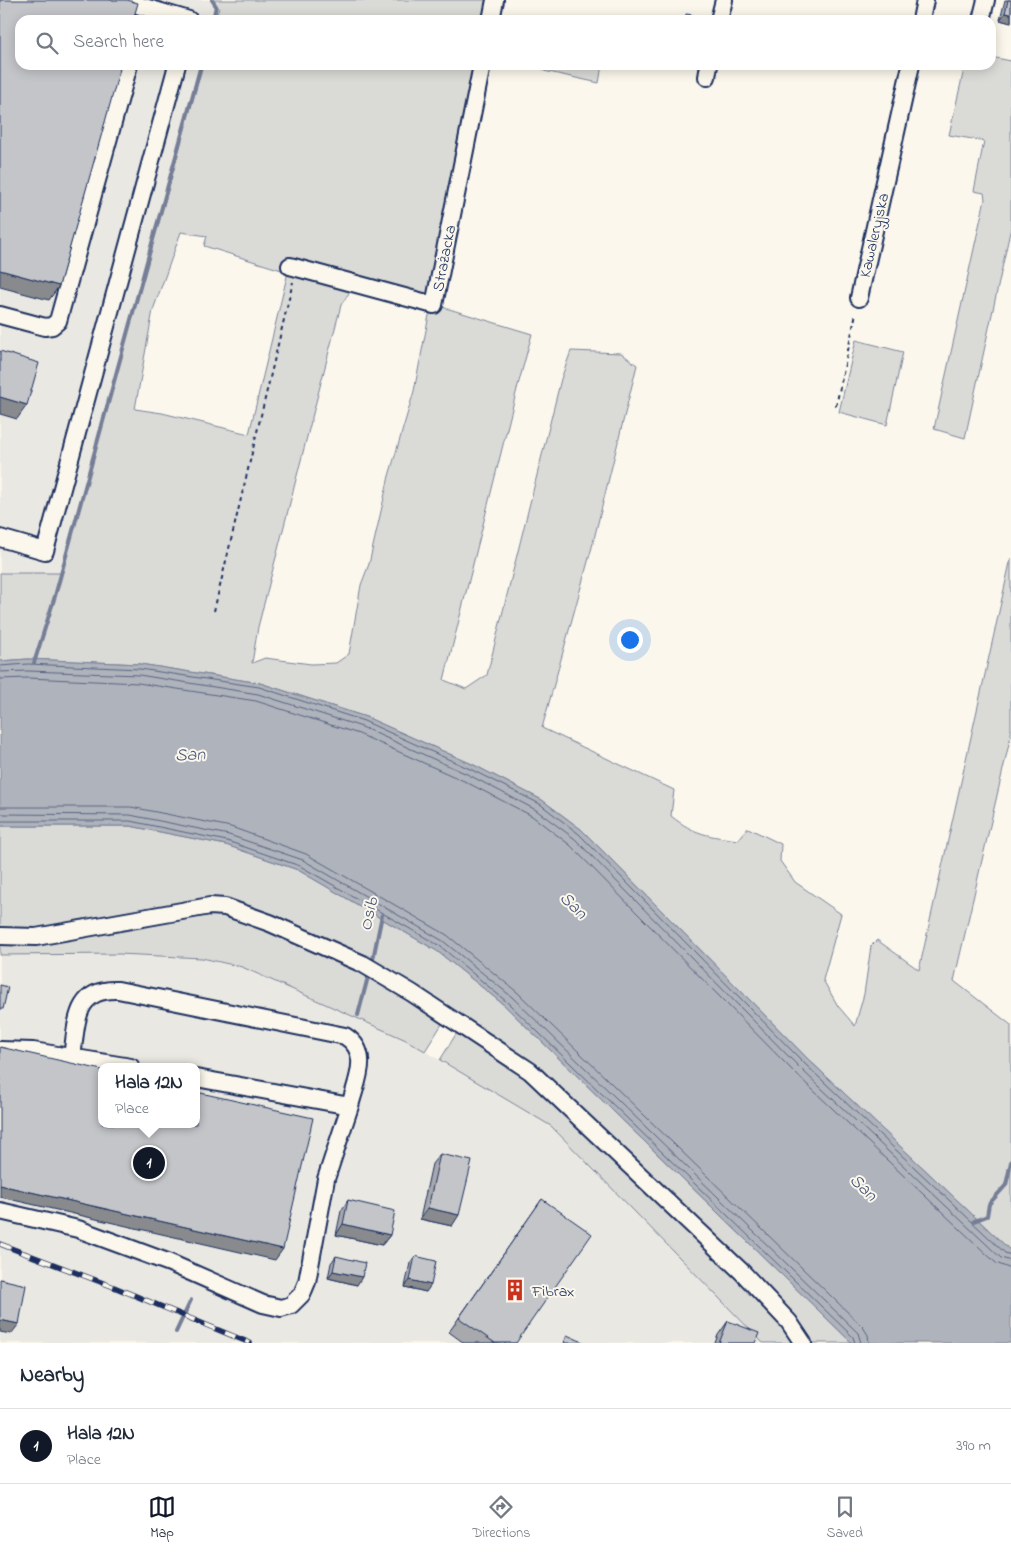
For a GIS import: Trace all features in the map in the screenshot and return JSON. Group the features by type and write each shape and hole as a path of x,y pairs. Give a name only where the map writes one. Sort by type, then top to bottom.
{"street":[{"path":"120,0 143,13 156,15"},
{"path":"492,15 495,0"},
{"path":"720,15 724,0"},
{"path":"922,15 925,0"},
{"path":"982,15 986,0"},
{"path":"0,315 45,327 52,326 58,321 128,70"},
{"path":"0,538 45,551 176,70"},
{"name":"Strażacka","path":"293,267 434,306 481,70"},
{"name":"Kawaleryjska","path":"859,298 910,70"},
{"path":"0,936 36,937 210,906 226,907 270,923 370,968 490,1043 530,1071 742,1272 789,1322 803,1343"},
{"path":"0,1211 78,1229 170,1263 263,1304 281,1308 292,1305 302,1294 307,1282 326,1179 350,1106 361,1063 355,1042 345,1036 118,990 104,989 86,1000 80,1010 72,1057"},
{"path":"0,1050 33,1051 107,1063"},
{"path":"200,1079 350,1106"}],"path":[{"path":"214,611 293,267"},
{"name":"Kawaleryjska","path":"836,406 859,298"}],"shaded area":[{"path":"0,0 213,0 219,8 217,15 15,15 15,70 202,70 61,574 0,573"},
{"path":"213,0 487,0 484,15 217,15 219,8"},
{"path":"996,58 1011,61 1011,227 965,438 934,429 985,199 984,193 974,191 984,141 949,135 964,70 996,70"},
{"path":"202,70 473,70 428,297 355,291 349,293 341,305 258,627 252,663 265,658 311,664 336,663 349,654 361,585 369,564 389,476 414,391 429,315 439,306 532,334 444,680 466,689 487,675 561,379 571,351 621,353 637,365 592,547 542,728 674,790 671,816 695,831 710,836 738,840 748,828 781,844 780,861 795,882 841,914 823,980 838,1006 855,1026 864,994 871,946 877,940 919,970 1011,558 1011,735 954,981 1011,1025 1011,1251 809,1060 582,830 542,800 472,764 366,717 260,683 140,664 28,659 0,661 0,573 61,573","holes":["181,232 207,236 204,246 288,272 249,434 162,413 135,409 153,310"]},
{"path":"544,70 601,70 599,83"},
{"path":"856,340 903,352 887,425 839,412"},
{"path":"0,826 130,826 226,845 298,870 437,951 504,1005 852,1343 763,1343 551,1126 440,1060 466,1018 431,996 315,932 229,903 39,931 0,930"},
{"path":"211,910 255,924 382,982 442,1024 425,1051 406,1040 242,967 202,958 119,954 0,955 0,944"},
{"path":"119,954 202,958 242,967 406,1040 551,1126 763,1343 0,1343 0,955"}],"water":[{"name":"San","path":"28,659 140,664 260,683 366,717 472,764 542,800 582,830 809,1060 1011,1251 1011,1343 852,1343 504,1005 437,951 298,870 226,845 130,826 0,826 0,661"}],"building":[{"path":"0,0 127,0 138,3 134,15 15,15 15,70 120,70 59,286 0,270"},
{"path":"1008,0 1011,0 1011,14 1005,13"},
{"path":"0,351 39,363 27,405 0,397"},
{"path":"0,985 8,987 3,1009 0,1009"},
{"path":"0,1047 98,1069 98,1128 200,1128 200,1093 313,1118 283,1249 0,1185"},
{"path":"440,1154 472,1161 459,1215 428,1208"},
{"name":"Fibrax","path":"542,1199 592,1234 516,1343 495,1343 459,1318"},
{"path":"348,1200 395,1211 390,1235 343,1224"},
{"path":"336,1256 365,1263 362,1277 333,1271"},
{"path":"415,1256 436,1261 431,1285 410,1280"},
{"path":"0,1279 26,1285 19,1324 0,1320"},
{"path":"728,1321 759,1333 755,1343 719,1343"},
{"path":"567,1335 585,1343 564,1343"}],"waterway":[{"path":"212,0 216,6 214,15"},
{"path":"34,663 55,596 200,70"},
{"name":"Osib","path":"372,964 382,915"},
{"name":"Osib","path":"358,1015 369,973"},
{"path":"974,1221 987,1216 989,1204 1006,1185 1011,1162"},
{"name":"Osib","path":"176,1332 191,1300"}],"railway":[{"path":"0,1244 114,1287 250,1343"}],"place":[{"name":"Hala 12N","path":"149,1163"},
{"name":"Fibrax","path":"515,1290"}]}
